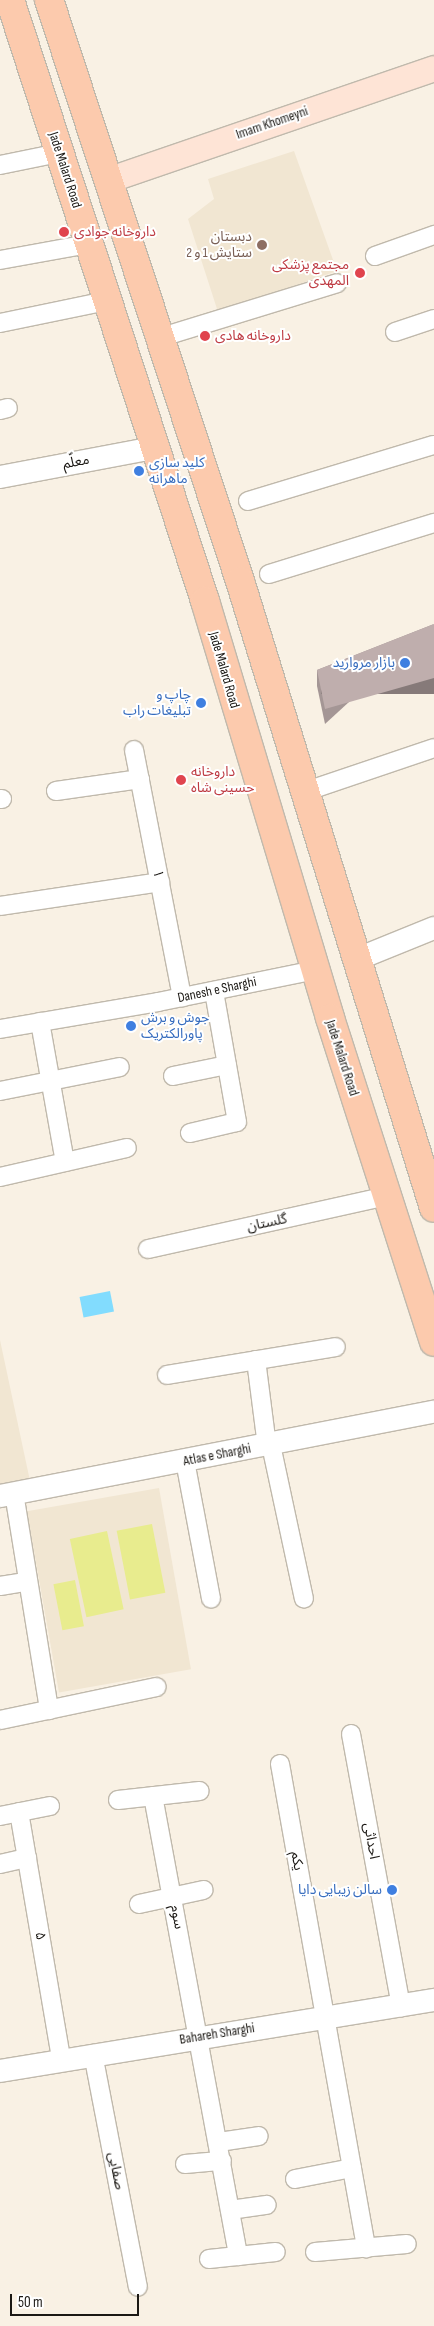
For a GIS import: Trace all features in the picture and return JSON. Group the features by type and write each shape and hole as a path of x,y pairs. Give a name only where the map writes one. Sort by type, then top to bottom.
{"main road":[{"path":"49,0 110,179 240,581 355,960 427,1165 434,1208"},
{"name":"Jade Malard Road","path":"8,8 60,153 153,448 205,601 227,682 315,970 434,1342"},
{"name":"Imam Khomeyni","path":"110,179 434,68"},
{"path":"205,601 224,607 236,598 240,581"},
{"path":"227,682 230,670 238,664 247,662 262,672 271,685"}],"street":[{"path":"0,164 60,153"},
{"path":"375,256 434,235"},
{"path":"0,260 88,244"},
{"path":"162,338 337,283"},
{"path":"0,322 106,301"},
{"path":"395,332 434,319"},
{"path":"248,502 434,445"},
{"name":"معلّم","path":"0,477 153,448"},
{"path":"270,574 434,523"},
{"path":"304,792 434,748"},
{"name":"۱","path":"134,750 182,997"},
{"path":"56,791 140,780"},
{"path":"0,906 160,882"},
{"path":"355,960 434,928"},
{"name":"Danesh e Sharghi","path":"1,1024 40,1022 214,991 315,970"},
{"path":"190,1133 237,1122 214,991"},
{"path":"40,1022 65,1162"},
{"path":"173,1076 227,1065"},
{"path":"0,1091 120,1067"},
{"path":"0,1177 127,1148"},
{"name":"گلستان","path":"148,1249 387,1196"},
{"path":"167,1375 336,1347"},
{"path":"256,1360 269,1445 304,1599"},
{"name":"Atlas e Sharghi","path":"7,1494 434,1412"},
{"path":"185,1461 211,1599"},
{"path":"7,1494 26,1582 49,1710"},
{"path":"0,1586 26,1582"},
{"path":"0,1720 157,1687"},
{"name":"احداثی","path":"351,1734 401,2007"},
{"name":"یکم","path":"280,1764 366,2248"},
{"path":"118,1800 200,1791"},
{"name":"سوم","path":"153,1796 200,2037 238,2256"},
{"path":"0,1816 50,1806"},
{"name":"۵","path":"19,1812 61,2059"},
{"path":"0,1864 27,1858"},
{"path":"139,1904 203,1890"},
{"name":"Bahareh Sharghi","path":"0,2070 326,2017 401,2007 434,2000"},
{"name":"صفایی","path":"93,2054 138,2287"},
{"path":"218,2142 259,2136"},
{"path":"185,2164 222,2160"},
{"path":"295,2179 352,2168"},
{"path":"230,2210 267,2205"},
{"path":"315,2252 407,2244"},
{"path":"209,2260 276,2252"}],"shaded area":[{"name":"دبستان ستایش 1 و 2","path":"294,151 337,271 218,312 188,219 214,199 208,179"},
{"path":"0,1340 30,1481 0,1487"},
{"path":"159,1488 191,1669 59,1692 27,1511"}],"green space":[{"path":"152,1524 165,1593 130,1600 117,1531"},
{"path":"107,1531 124,1609 86,1617 70,1539"},
{"path":"75,1580 84,1626 62,1630 53,1584"}],"water":[{"path":"110,1291 114,1312 84,1318 80,1297"}],"building":[{"name":"بازار مروارید","path":"434,624 434,678 325,709 317,670"}],"place":[{"name":"داروخانه جوادی","path":"64,232"},
{"name":"دبستان ستایش 1 و 2","path":"262,245"},
{"name":"مجتمع پزشکی المهدی","path":"360,273"},
{"name":"داروخانه هادی","path":"205,336"},
{"name":"کلید سازی ماهرانه","path":"139,471"},
{"name":"بازار مروارید","path":"405,663"},
{"name":"چاپ و تبلیغات راب","path":"201,703"},
{"name":"داروخانه حسینی شاه","path":"181,780"},
{"name":"جوش و برش پاورالکتریک","path":"131,1026"},
{"name":"سالن زیبایی دایا","path":"392,1890"}]}
